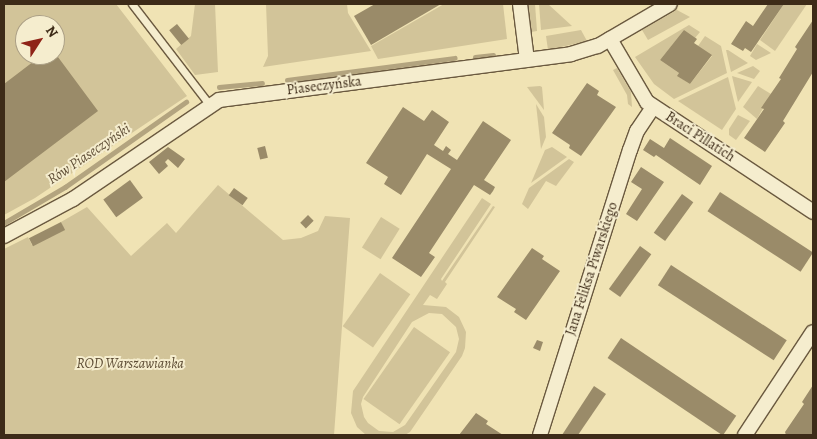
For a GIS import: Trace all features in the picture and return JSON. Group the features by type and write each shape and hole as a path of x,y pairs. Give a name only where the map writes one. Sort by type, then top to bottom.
{"street":[{"path":"520,4 527,60"},
{"name":"Piaseczyńska","path":"4,236 52,212 100,181 209,104 219,100 583,51 610,39 670,4"},
{"name":"Braci Pillatich","path":"610,39 643,97 654,107 813,212"},
{"name":"Jana Feliksa Piwarskiego","path":"540,435 632,144 637,131 654,107"},
{"path":"745,435 813,332"}],"lane":[{"path":"132,4 209,104"}],"green space":[{"path":"4,4 116,4 187,96 35,198 4,215"},
{"path":"195,4 215,4 218,72 195,75 176,49 191,36"},
{"path":"266,4 347,4 348,13 371,51 263,67 268,56"},
{"path":"444,4 503,4 507,39 378,59 371,46"},
{"path":"527,4 535,4 537,31 531,32"},
{"path":"539,4 548,4 572,26 541,30"},
{"path":"784,4 807,4 775,51 760,40"},
{"path":"677,10 690,17 648,40 642,30"},
{"path":"689,25 700,32 695,38 684,31 660,60 679,73 678,76 690,84 712,56 698,46 705,36 721,46 727,73 674,99 654,84 635,57"},
{"path":"581,30 587,41 548,50 546,36"},
{"path":"757,44 771,53 756,60 750,56"},
{"path":"726,50 728,50 748,63 731,72"},
{"path":"753,66 760,71 754,79 737,73"},
{"path":"617,68 631,92 632,107 628,104 627,95 613,70"},
{"path":"732,76 752,82 738,102"},
{"path":"728,77 736,109 722,130 678,101"},
{"path":"758,86 771,94 757,119 743,107"},
{"path":"527,87 542,87 544,110"},
{"path":"536,104 544,117 546,137 541,149"},
{"path":"738,115 750,121 736,140 729,135 729,129"},
{"path":"552,147 567,157 531,183 545,150"},
{"path":"569,159 574,162 556,186 546,181 528,209 522,204 529,188"},
{"name":"ROD Warszawianka","path":"218,185 283,240 301,238 318,231 325,216 350,218 334,435 4,435 4,249 28,237 32,245 64,230 61,222 87,207 131,256 167,223 176,233"},
{"path":"482,198 491,204 441,279 442,281 493,206 495,207 445,282 447,284 437,299 430,295 423,305 446,307 459,317 466,332 465,348 462,356 410,432 405,435 366,435 357,427 351,413 353,391","holes":["429,313 442,314 456,327 459,339 456,352 405,425 393,432 379,431 368,423 364,417 361,404 363,397 412,322"]},
{"path":"381,217 400,229 381,259 362,248"},
{"path":"380,273 410,294 373,347 343,326"},
{"path":"414,327 450,352 400,424 364,399"}],"building":[{"path":"375,4 441,4 371,45 354,16"},
{"path":"768,4 784,4 751,52 745,48 743,51 731,44 746,21 753,26"},
{"path":"813,20 813,72 783,121 785,123 765,152 744,138 764,109 761,108 781,79 779,78 797,49 795,47"},
{"path":"177,24 189,39 181,45 169,30"},
{"path":"684,30 697,39 694,43 712,55 690,84 677,76 679,73 660,60"},
{"path":"29,65 64,65 98,111 4,182 4,84"},
{"path":"587,83 599,91 597,95 616,107 581,156 569,148 570,145 552,133"},
{"path":"403,107 424,121 432,110 449,122 434,145 443,151 446,146 451,150 448,154 457,160 483,121 511,140 484,180 495,187 493,191 490,195 474,185 429,253 435,257 421,277 392,258 451,169 427,154 401,195 384,184 388,177 366,163"},
{"path":"670,138 712,166 700,185 656,155 654,157 643,150 650,139 664,148"},
{"path":"265,146 268,158 260,160 257,148"},
{"path":"168,147 185,159 178,168 168,159 165,162 168,166 159,174 149,162"},
{"path":"641,167 664,182 637,221 626,214 642,189 631,182"},
{"path":"130,180 143,198 116,217 103,199"},
{"path":"234,188 248,198 242,205 229,195"},
{"path":"720,192 813,252 801,272 707,211"},
{"path":"682,194 693,202 665,241 654,233"},
{"path":"308,215 314,221 306,228 300,223"},
{"path":"61,222 65,230 33,246 29,238"},
{"path":"640,246 651,254 620,297 609,289"},
{"path":"532,248 544,256 542,259 560,271 526,320 514,312 516,309 497,297"},
{"path":"671,265 787,340 774,360 658,285"},
{"path":"621,338 736,416 722,435 608,358"},
{"path":"537,340 543,342 540,351 533,348"},
{"path":"813,385 813,434 786,435 785,432 804,404 802,402"},
{"path":"594,386 606,394 578,435 562,435"},
{"path":"476,413 488,421 486,424 503,435 459,435"}],"waterway":[{"name":"Rów Piaseczyński","path":"475,57 493,55"},
{"name":"Rów Piaseczyński","path":"287,80 455,58"},
{"name":"Rów Piaseczyński","path":"219,87 262,83"},
{"name":"Rów Piaseczyński","path":"4,223 65,187 186,102"}]}
